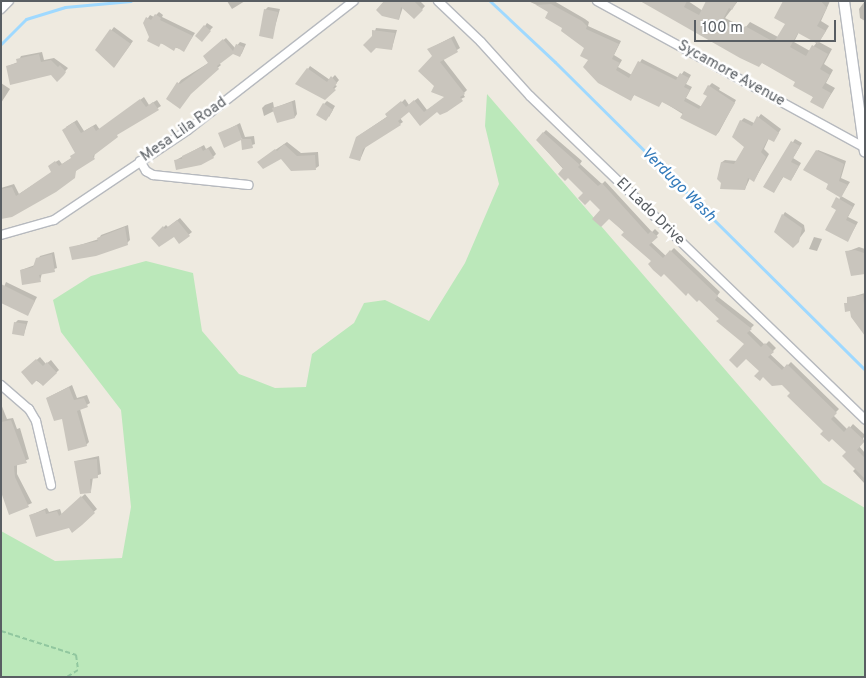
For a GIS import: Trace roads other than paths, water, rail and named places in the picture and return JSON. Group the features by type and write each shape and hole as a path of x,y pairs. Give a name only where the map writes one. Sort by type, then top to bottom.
{"street":[{"path":"1,9 9,1"},
{"name":"Mesa Lila Road","path":"1,236 54,220 188,130 354,1"},
{"name":"El Lado Drive","path":"438,1 481,42 530,96 865,420"},
{"name":"Sycamore Avenue","path":"597,1 864,147"},
{"path":"844,1 865,152"},
{"path":"140,161 146,170 153,175 248,185"},
{"path":"1,385 29,409 36,422 51,485"}],"waterway":[{"path":"1,44 26,19 65,7 131,1"},
{"name":"Verdugo Wash","path":"490,1 555,62 865,370"}]}
